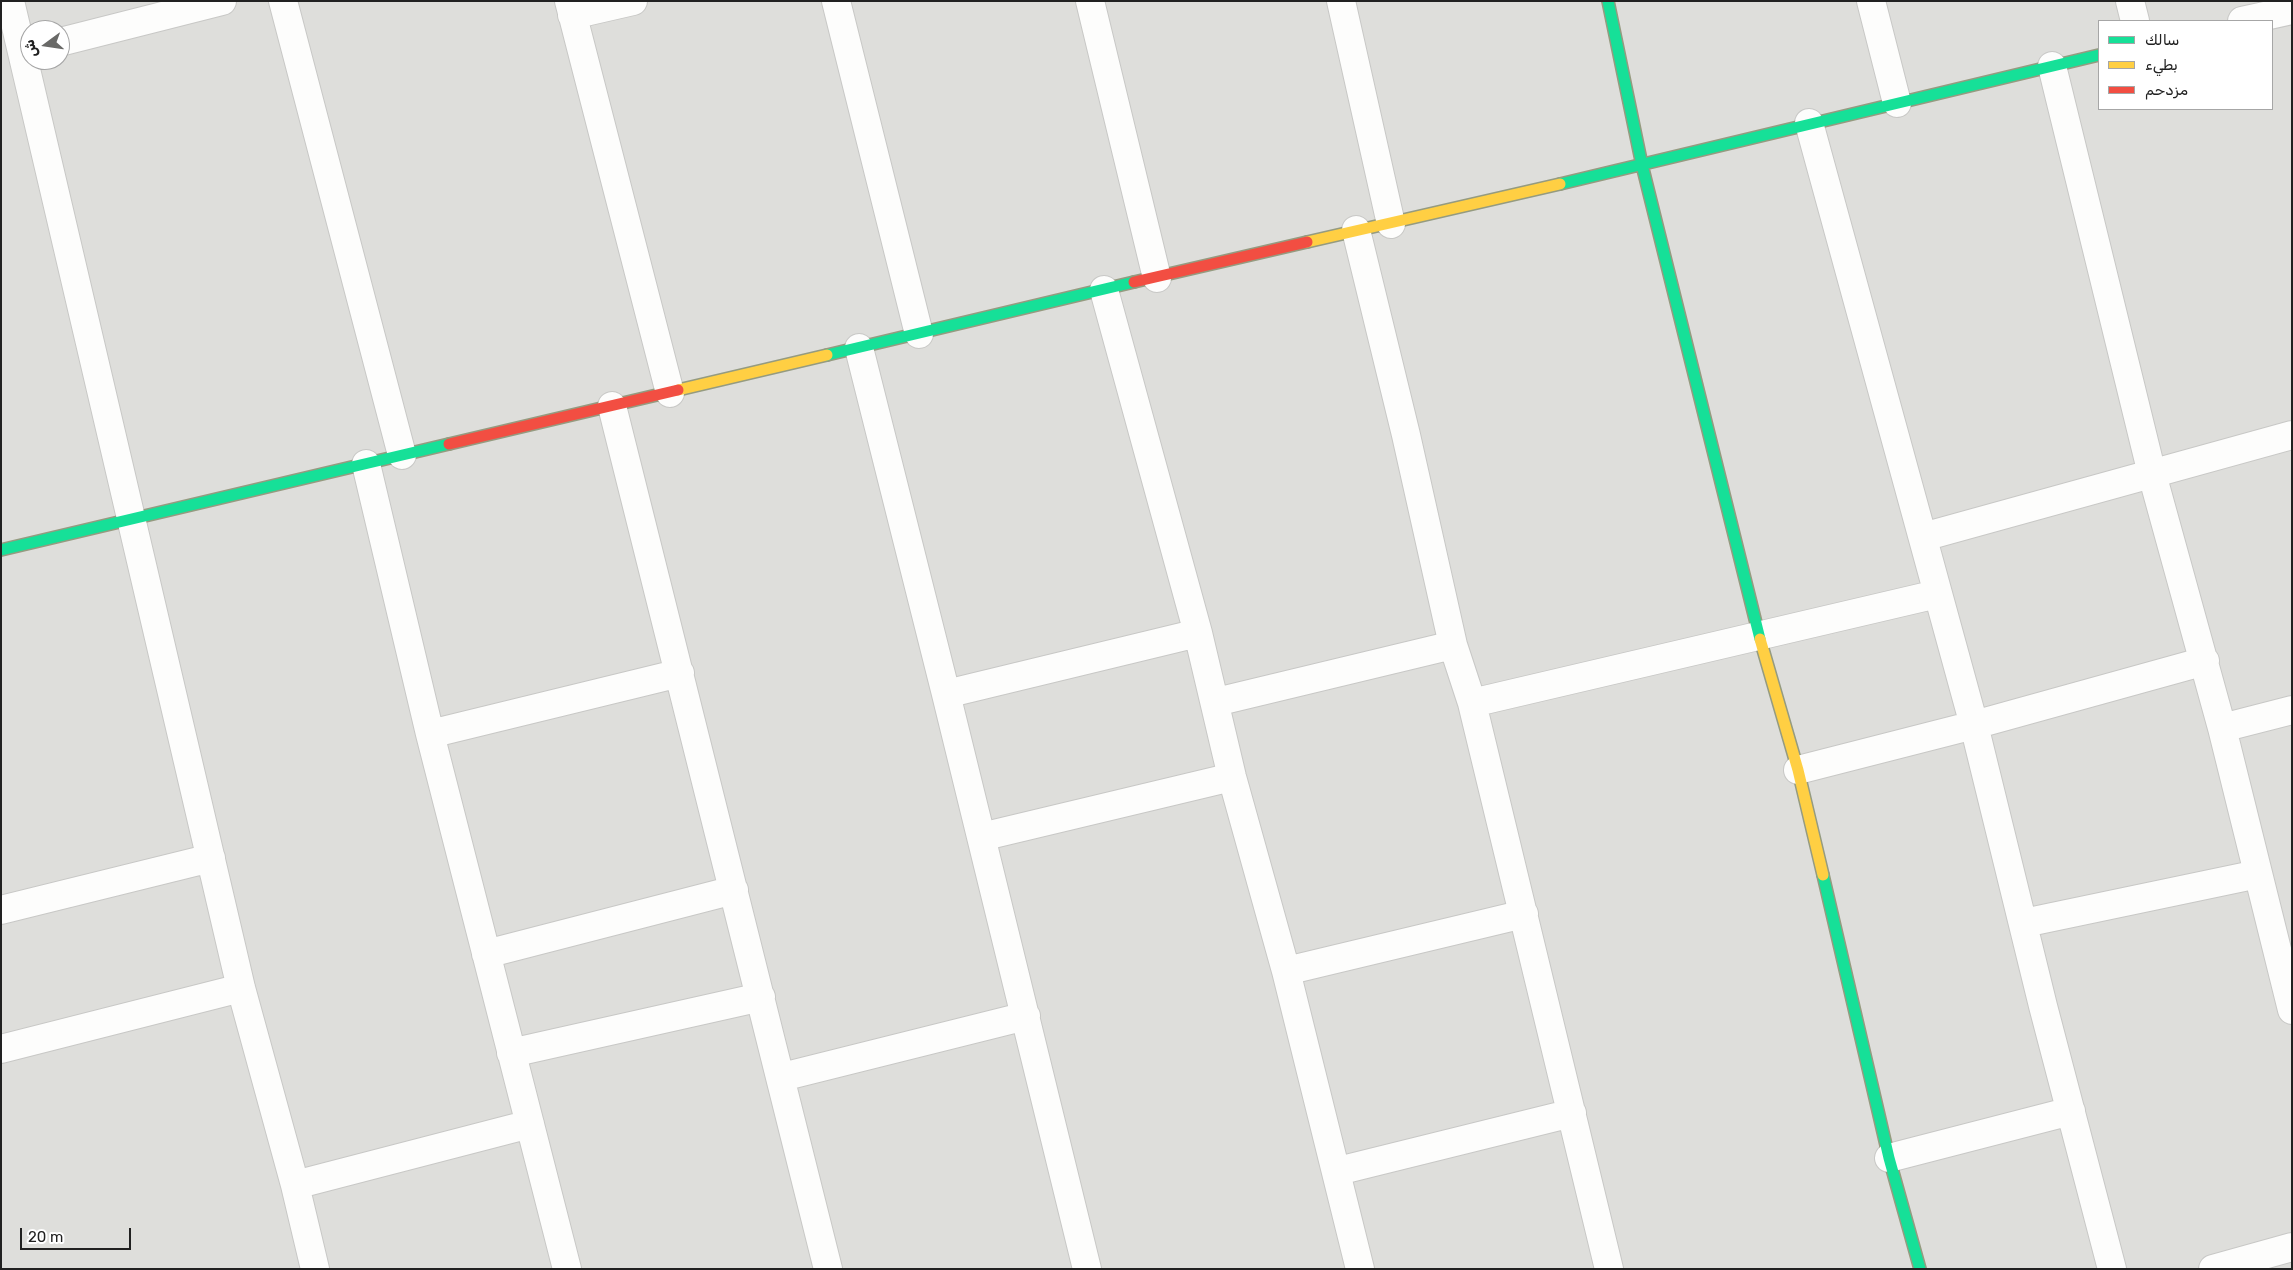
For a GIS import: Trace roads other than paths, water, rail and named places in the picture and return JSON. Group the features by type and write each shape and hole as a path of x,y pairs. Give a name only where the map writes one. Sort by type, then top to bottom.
{"street":[{"path":"10,1 20,32"},
{"path":"70,39 222,1"},
{"path":"283,1 402,455"},
{"path":"633,1 571,8 670,393"},
{"path":"836,1 919,334"},
{"path":"1090,1 1157,278"},
{"path":"1341,1 1391,224"},
{"path":"1608,1 1642,165 1759,635 1798,770 1889,1158 1920,1269"},
{"path":"1871,1 1897,103"},
{"path":"2130,1 2135,20"},
{"path":"2247,20 2292,10"},
{"path":"1,550 1356,230 1391,224 1642,165 1809,123 2098,55"},
{"path":"2052,66 2152,474 2205,661 2292,1010"},
{"path":"30,70 131,519 241,988 295,1185 315,1269"},
{"path":"1809,123 1974,725 2043,1006 2112,1269"},
{"path":"1356,230 1406,435 1453,644 1472,703 1609,1269"},
{"path":"1104,290 1198,633 1216,702 1232,777 1286,971 1338,1170 1360,1269"},
{"path":"858,348 946,694 1087,1269"},
{"path":"612,406 782,1077 828,1269"},
{"path":"1922,537 2292,435"},
{"path":"366,464 430,734 567,1269"},
{"path":"1472,703 1937,594"},
{"path":"946,694 1198,633"},
{"path":"1216,702 1453,644"},
{"path":"1798,770 1974,725 2205,661"},
{"path":"430,734 680,673"},
{"path":"2222,728 2292,710"},
{"path":"980,837 1232,777"},
{"path":"1,910 211,858"},
{"path":"2024,923 2258,874"},
{"path":"486,954 734,890"},
{"path":"1286,971 1524,914"},
{"path":"1,1049 241,988"},
{"path":"511,1053 761,997"},
{"path":"782,1077 1026,1016"},
{"path":"1889,1158 2071,1110"},
{"path":"1338,1170 1572,1113"},
{"path":"295,1185 530,1124"},
{"path":"2213,1269 2292,1248"}]}
